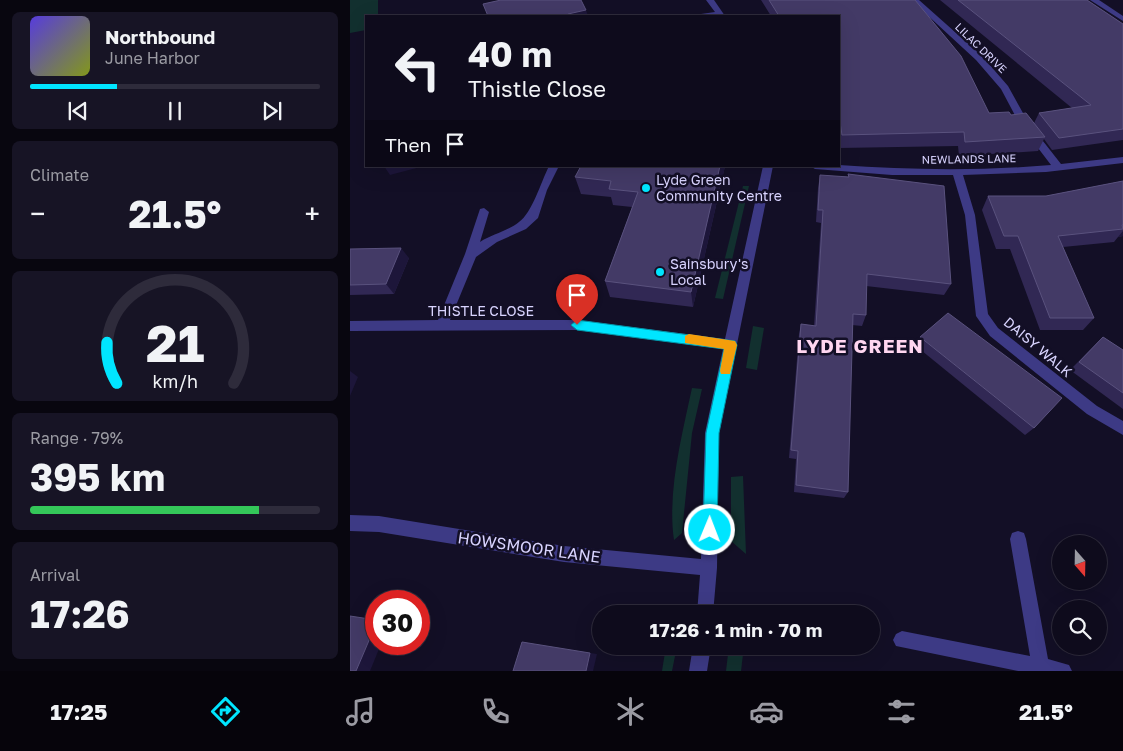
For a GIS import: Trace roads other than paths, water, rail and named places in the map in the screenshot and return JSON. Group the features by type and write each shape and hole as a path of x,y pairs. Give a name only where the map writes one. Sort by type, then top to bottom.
{"street":[{"path":"710,0 721,15"},
{"name":"LILAC DRIVE","path":"915,0 979,58 1006,88 1024,123 1058,167"},
{"path":"1094,0 1123,18"},
{"name":"NEWLANDS LANE","path":"830,167 903,172 957,173 1058,167 1123,160"},
{"path":"471,254 493,239 522,226 534,215 542,190 554,167"},
{"path":"706,605 709,568 712,433 768,167"},
{"name":"DAISY WALK","path":"957,173 970,215 977,287 982,316 994,332 1092,410 1123,429"},
{"path":"442,326 471,254 484,212"},
{"name":"THISTLE CLOSE","path":"350,326 577,325 731,345"},
{"name":"HOWSMOOR LANE","path":"350,524 379,524 564,554 709,568"},
{"path":"1018,539 1040,665"},
{"path":"902,640 1040,665 1063,671"},
{"path":"698,671 701,655"}],"place":[{"name":"Lyde Green Community Centre","path":"646,188"},
{"name":"Sainsbury's Local","path":"660,272"}],"district":[{"name":"LYDE GREEN","path":"860,346"}]}
